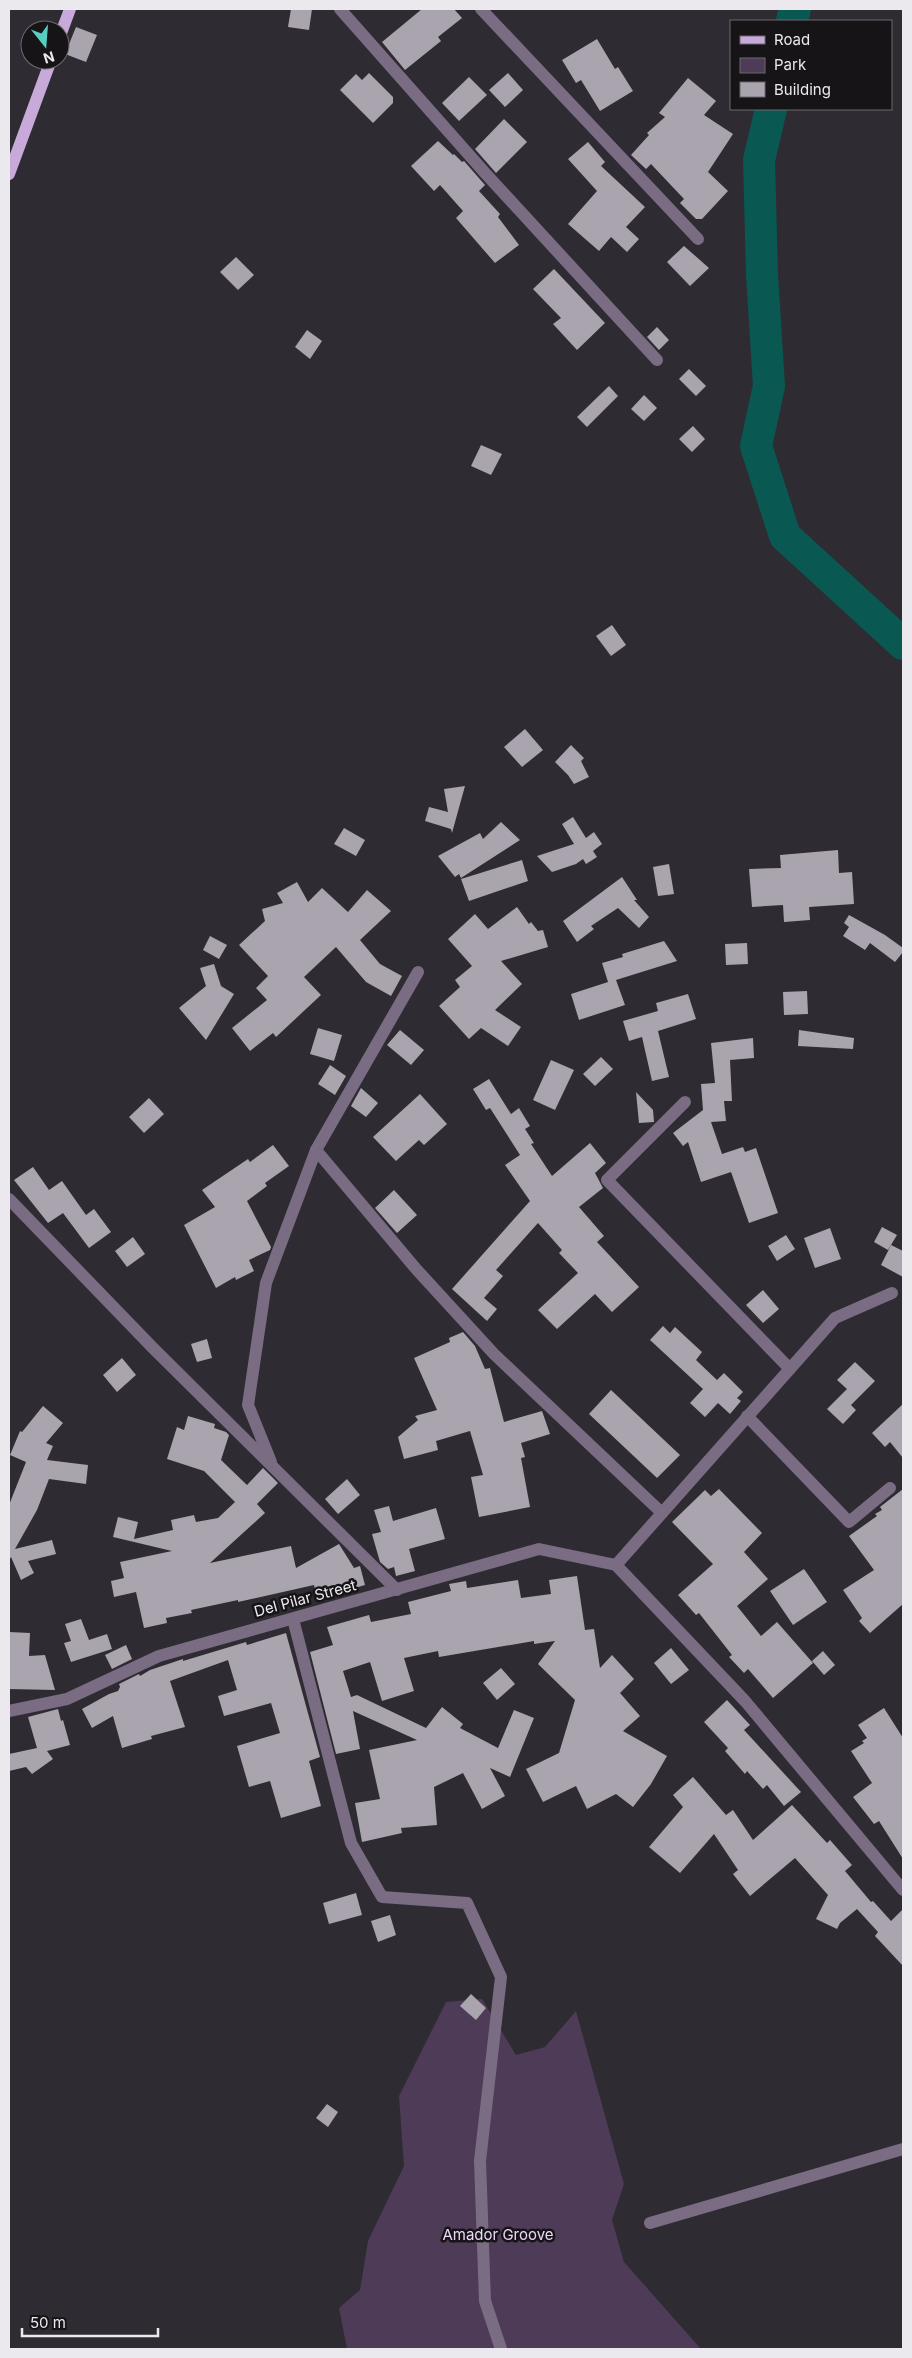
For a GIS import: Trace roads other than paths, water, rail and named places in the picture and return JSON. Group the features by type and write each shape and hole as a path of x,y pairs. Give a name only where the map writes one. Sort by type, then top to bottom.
{"main road":[{"path":"9,174 47,70"}],"street":[{"path":"340,9 492,182 656,360"},
{"path":"481,9 698,240"},
{"path":"273,1466 248,1405 266,1283 316,1150 418,972"},
{"path":"685,1102 607,1180 790,1369"},
{"path":"316,1150 416,1270 494,1354 662,1513"},
{"path":"9,1199 139,1335 397,1590"},
{"path":"892,1293 835,1318 616,1566 745,1701 903,1890"},
{"path":"748,1416 849,1522 890,1488"},
{"name":"Del Pilar Street","path":"9,1711 67,1699 159,1656 539,1549 616,1566"},
{"path":"293,1619 351,1843 355,1851 382,1897 467,1903 501,1977 480,2161 486,2301 501,2349"},
{"path":"650,2223 903,2149"}],"waterway":[{"path":"792,20 795,9"},
{"path":"771,110 759,160 762,274 769,386 756,446 785,536 903,644"}],"park label":[{"name":"Amador Groove","path":"498,2234"}]}
